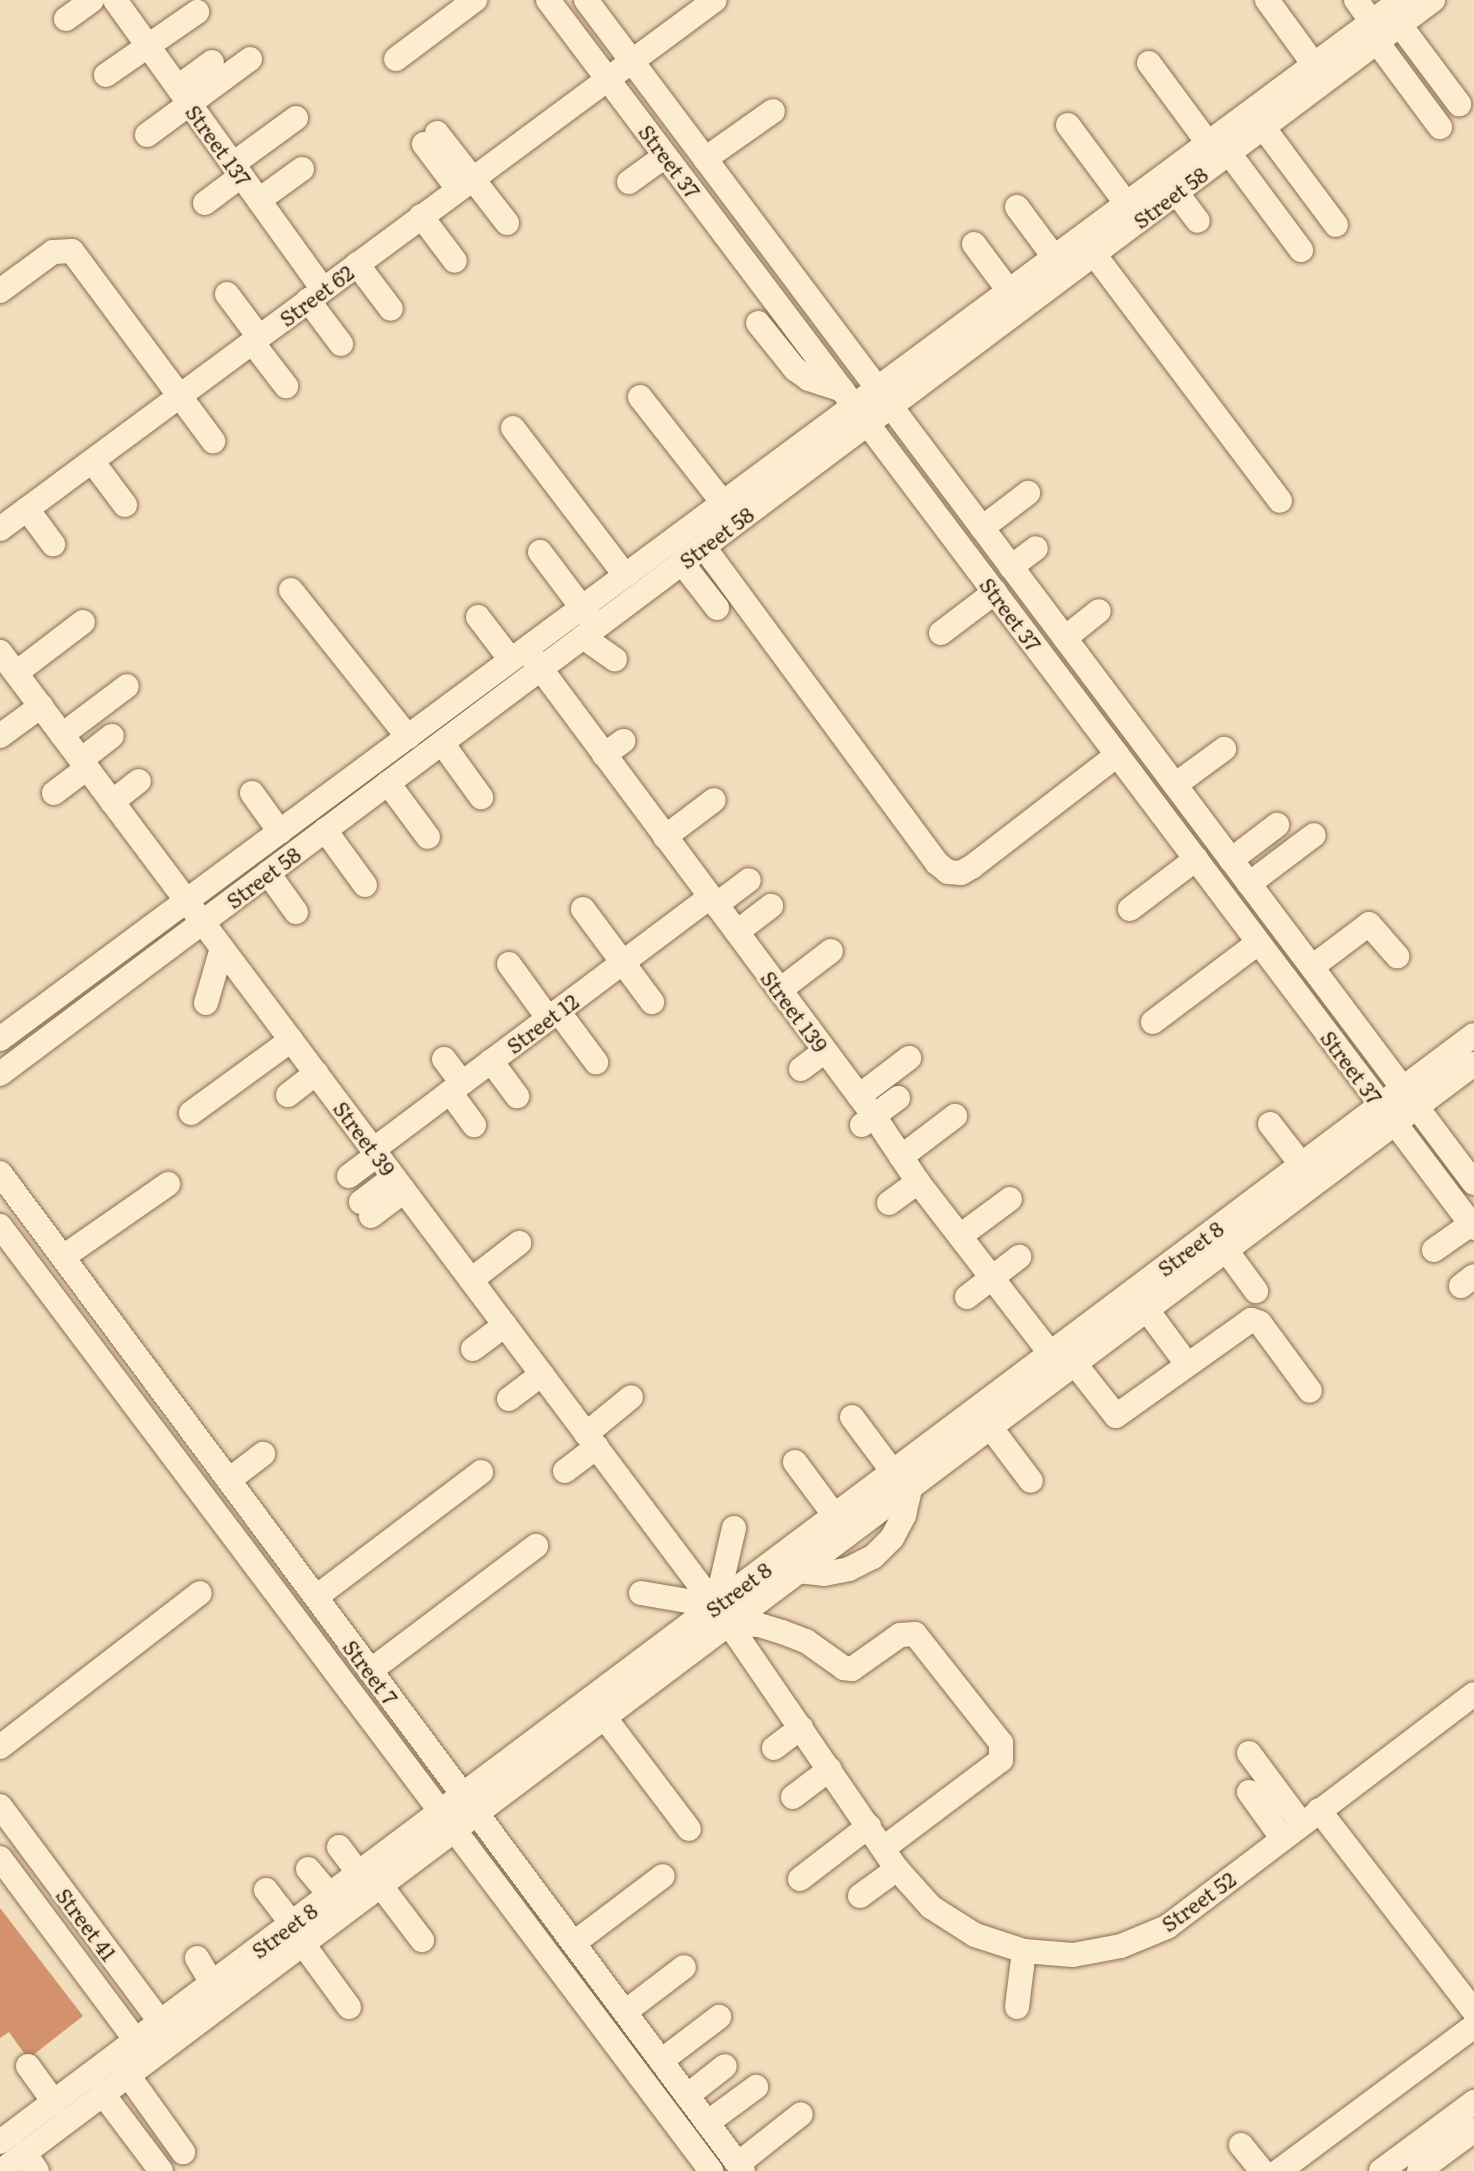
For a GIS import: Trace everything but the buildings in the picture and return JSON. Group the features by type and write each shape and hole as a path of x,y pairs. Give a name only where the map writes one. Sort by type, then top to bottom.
{"street":[{"path":"66,19 92,0"},
{"name":"Street 137","path":"115,0 184,95 228,164 259,201 316,295 341,344"},
{"path":"396,59 475,0"},
{"name":"Street 37","path":"548,0 1472,1226"},
{"name":"Street 37","path":"586,0 1474,1183"},
{"name":"Street 62","path":"0,529 715,0"},
{"path":"1266,0 1320,72"},
{"path":"1356,0 1388,22 1459,104"},
{"name":"Street 58","path":"0,1074 540,669 587,624 625,575 855,407 884,397 1094,254 1177,192 1219,148 1320,72 1388,22 1433,0"},
{"path":"106,75 197,12"},
{"path":"1388,22 1440,127"},
{"path":"184,95 250,59"},
{"path":"147,135 212,62"},
{"path":"1149,63 1301,250"},
{"name":"Street 58","path":"884,397 1009,291 1054,257 1126,204 1219,148 1263,127 1320,72"},
{"path":"705,159 773,111"},
{"path":"205,203 228,164 296,118"},
{"path":"1068,125 1126,204"},
{"path":"1263,127 1336,225"},
{"path":"430,138 465,183 507,223"},
{"path":"629,181 666,156"},
{"path":"259,201 302,169"},
{"path":"1177,192 1198,221"},
{"path":"1017,206 1054,257"},
{"path":"421,216 454,261"},
{"path":"974,243 1009,291"},
{"path":"0,291 53,252 72,251 213,441"},
{"path":"1094,254 1280,501"},
{"path":"359,262 393,307"},
{"path":"227,294 286,386"},
{"path":"758,323 795,369 855,407"},
{"path":"640,397 723,502"},
{"name":"Street 58","path":"0,1039 518,655 587,624 704,547 855,407"},
{"path":"513,428 625,575"},
{"path":"92,461 125,505"},
{"path":"982,528 1028,493"},
{"path":"27,509 53,544"},
{"path":"704,547 937,863 948,872 961,873 973,866 1117,755"},
{"path":"1011,567 1036,548"},
{"path":"540,552 587,624 615,659"},
{"path":"682,563 717,608"},
{"path":"291,590 408,737"},
{"path":"941,633 995,592"},
{"path":"1065,638 1099,611"},
{"name":"Street 139","path":"478,617 518,655 540,669 613,748 666,837 859,1096 867,1121 901,1157 992,1278 1068,1362 1121,1413 1187,1364"},
{"path":"16,673 83,622"},
{"name":"Street 39","path":"0,652 722,1615"},
{"path":"62,735 127,686"},
{"path":"0,736 41,706"},
{"path":"54,793 112,736"},
{"path":"447,739 486,793"},
{"path":"1175,785 1224,749"},
{"path":"112,802 139,781"},
{"path":"388,783 428,837"},
{"path":"252,793 280,832"},
{"path":"666,837 715,800"},
{"path":"1231,860 1277,825"},
{"path":"325,830 365,885"},
{"path":"1249,884 1314,835"},
{"path":"1130,909 1196,859"},
{"path":"268,873 296,912"},
{"name":"Street 12","path":"349,1176 375,1152 553,1014 713,901 749,880"},
{"path":"737,932 771,906"},
{"path":"579,913 618,966 652,1002"},
{"path":"1317,973 1376,930 1397,956"},
{"path":"1153,1022 1258,943"},
{"path":"206,1003 222,948"},
{"path":"780,990 831,951"},
{"path":"509,964 596,1062"},
{"name":"Street 8","path":"168,2032 212,1983 381,1886 448,1822 722,1615 797,1571 901,1481 1068,1362 1147,1310 1226,1250 1409,1097 1474,1035"},
{"path":"191,1113 291,1040"},
{"path":"801,1069 825,1051"},
{"path":"859,1096 909,1058"},
{"path":"444,1059 474,1125"},
{"path":"491,1061 517,1096"},
{"name":"Street 8","path":"1409,1097 1474,1064"},
{"path":"288,1094 316,1073"},
{"path":"867,1121 898,1098"},
{"name":"Street 8","path":"470,1805 611,1713 835,1516 901,1481 992,1427 1301,1164 1387,1114"},
{"path":"901,1157 955,1116"},
{"path":"1270,1124 1301,1164"},
{"name":"Street 7","path":"0,1173 740,2168"},
{"path":"889,1203 918,1182"},
{"path":"63,1257 168,1184"},
{"path":"366,1209 399,1184"},
{"path":"960,1237 1010,1199"},
{"name":"Street 7","path":"0,1226 711,2171"},
{"path":"1434,1250 1472,1226"},
{"path":"471,1280 519,1243"},
{"path":"1226,1250 1256,1291"},
{"path":"967,1297 1019,1257"},
{"path":"1147,1310 1187,1364 1248,1320 1256,1321 1310,1391"},
{"path":"473,1349 505,1325"},
{"path":"509,1399 542,1374"},
{"path":"565,1471 631,1397"},
{"path":"797,1571 824,1574 849,1569 873,1557 892,1538 904,1515 901,1481 852,1417"},
{"path":"992,1427 1031,1481"},
{"path":"229,1480 263,1454"},
{"path":"796,1462 835,1516"},
{"path":"316,1597 481,1472"},
{"path":"722,1615 734,1528"},
{"path":"370,1671 536,1546"},
{"path":"0,1747 200,1593"},
{"path":"641,1593 782,1632 806,1641 845,1668 852,1669 900,1635 915,1634 1001,1743 1001,1760 891,1858 860,1896"},
{"name":"Street 52","path":"722,1615 891,1858 932,1907 975,1935 1024,1951 1073,1955 1121,1946 1167,1927 1474,1694"},
{"path":"611,1713 695,1824"},
{"path":"774,1748 801,1728"},
{"path":"1249,1753 1301,1823 1474,2011"},
{"path":"793,1797 830,1769"},
{"path":"1249,1792 1301,1823"},
{"name":"Street 41","path":"0,1806 168,2032"},
{"name":"Street 8","path":"0,2142 54,2102 143,2050 168,2032 297,1934 330,1895 359,1874 448,1822"},
{"path":"800,1879 869,1826"},
{"path":"339,1847 359,1874"},
{"name":"Street 41","path":"0,1858 143,2050"},
{"path":"308,1868 330,1895"},
{"path":"573,1943 663,1876"},
{"path":"381,1886 422,1940"},
{"path":"266,1891 349,2007"},
{"path":"1017,2007 1024,1951"},
{"path":"197,1958 212,1983"},
{"path":"625,2012 684,1967"},
{"path":"661,2061 719,2017"},
{"path":"1279,2171 1474,2026"},
{"name":"Street 8","path":"1,2171 30,2162 103,2094 128,2076 143,2050"},
{"path":"28,2066 54,2102"},
{"path":"687,2096 725,2066"},
{"path":"128,2076 183,2152"},
{"path":"707,2123 756,2087"},
{"path":"103,2094 161,2171"},
{"path":"1410,2168 1474,2102"},
{"path":"740,2168 802,2114"},
{"path":"1410,2168 1473,2134"},
{"path":"1241,2145 1262,2171"}]}
